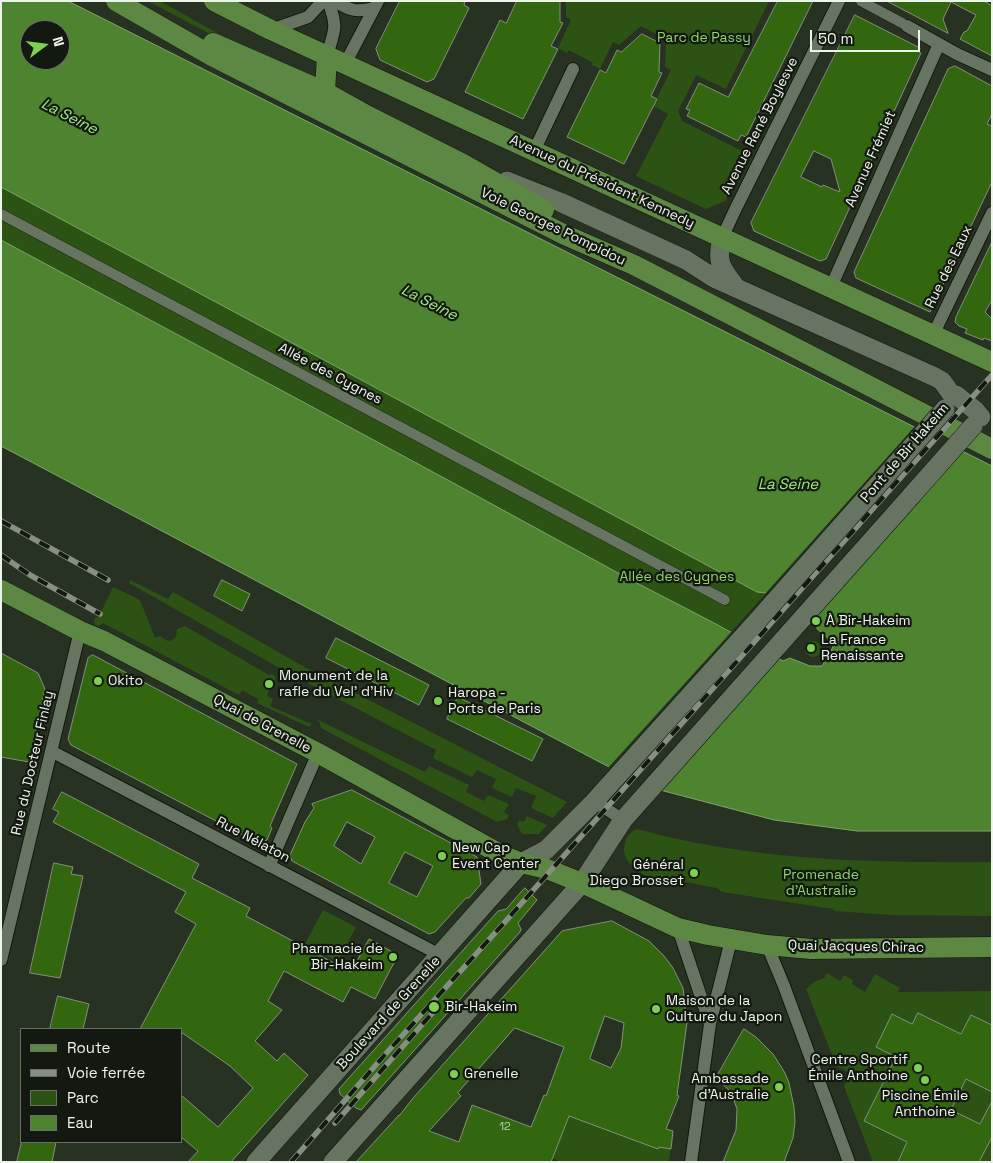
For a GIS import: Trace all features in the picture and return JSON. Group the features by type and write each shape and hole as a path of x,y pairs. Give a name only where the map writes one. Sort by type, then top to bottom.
{"main road":[{"name":"Voie Georges Pompidou","path":"116,1 221,60 565,235 634,265 992,449"},
{"name":"Avenue du Président Kennedy","path":"214,1 271,30 992,362"},
{"path":"139,14 243,55 325,92 463,164 564,221 634,265"},
{"path":"325,92 336,60"},
{"path":"463,164 593,217 686,260 714,278 935,377 942,381 949,402"},
{"path":"722,238 719,255 722,269 736,287"},
{"name":"Pont de Bir Hakeim","path":"521,863 546,850 592,804 956,395 976,411 982,419 627,815 582,883"},
{"name":"Quai de Grenelle","path":"1,590 80,631 104,641 318,753 502,855 521,863 547,869 582,883"},
{"name":"Boulevard de Grenelle","path":"256,1162 521,863"},
{"path":"333,1162 582,883"},
{"name":"Quai Jacques Chirac","path":"582,883 678,928 731,940 811,949 992,947"}],"street":[{"path":"271,30 308,18 323,1"},
{"path":"328,1 335,19 336,60"},
{"path":"334,1 352,11 364,11 376,5"},
{"name":"Avenue René Boylesve","path":"722,238 839,1"},
{"path":"861,1 939,44 992,70"},
{"path":"336,60 376,5"},
{"name":"Avenue Frémiet","path":"832,287 939,44"},
{"path":"534,150 573,69"},
{"name":"Rue des Eaux","path":"933,334 992,213"},
{"name":"Allée des Cygnes","path":"1,214 725,600"},
{"name":"Rue du Docteur Finlay","path":"2,954 80,631"},
{"name":"Rue Nélaton","path":"51,751 440,955"},
{"path":"269,866 318,753"},
{"path":"592,804 627,815"},
{"path":"678,928 710,1024"},
{"path":"691,1162 710,1024 731,940"},
{"path":"767,945 849,1162"}],"green space":[{"path":"148,1 160,1 217,33 214,36"},
{"name":"Parc de Passy","path":"566,1 769,1 726,89 696,75 678,111 682,121 748,154 725,201 706,209 636,176 668,114 653,106 671,70 665,67 666,39 641,26 619,45 613,42 600,69 569,50 567,53 558,48 571,20 566,17"},
{"name":"Allée des Cygnes","path":"1,187 757,592 766,593 732,631 665,599 1,240"},
{"path":"130,580 168,599 173,592 301,665 567,802 553,818 531,808 536,796 516,788 512,797 492,788 496,779 477,770 472,777 433,758 436,750 283,670 129,583"},
{"path":"113,587 140,600 155,638 161,636 165,640 170,641 176,637 177,629 185,626 269,675 271,674 276,677 274,682 268,679 265,685 270,689 267,696 273,699 270,706 312,724 309,727 257,703 258,699 242,690 239,695 103,623 99,626 95,625 94,619 99,616"},
{"path":"810,641 816,641 821,646 819,655 810,657 805,652 805,646"},
{"path":"316,719 425,772 429,766 469,785 466,792 484,801 488,795 509,804 504,812 509,815 507,819 497,822 321,728 320,723"},
{"path":"527,816 547,825 539,834 522,834 517,824 519,820 524,822"},
{"name":"Promenade d'Australie","path":"637,829 680,840 768,854 902,862 992,862 992,916 893,915 834,911 833,909 722,892 717,888 689,882 656,879 638,871 625,856 624,850 627,838 631,832"},
{"path":"323,910 356,927 338,962 305,944"},
{"name":"Centre Sportif Émile Anthoine","path":"827,973 840,981 844,975 853,980 852,984 865,992 875,974 900,988 898,992 992,991 992,1162 873,1162 844,1086 850,1074 842,1068 840,1069 834,1060 806,989 814,982 824,978"},
{"path":"566,1115 660,1144 662,1147 669,1148 671,1144 669,1162 561,1162 553,1158"}],"water":[{"name":"La Seine","path":"1,1 68,1 992,466 992,831 857,831 774,820 660,790 609,767 1,446 1,240 783,661 790,658 810,666 822,666 833,647 826,636 817,629 815,617 766,593 757,592 1,187"}],"pier":[{"path":"916,425 965,450 812,619 764,595"},
{"path":"734,629 780,657 659,792 607,769"}],"building":[{"path":"400,1 465,1 464,5 469,8 434,79 427,82 380,60 376,49"},
{"path":"517,1 560,1 560,22 563,23 551,46 558,49 523,119 465,92 500,20 506,23"},
{"path":"778,1 813,1 746,137 741,135 738,141 687,116 690,110 686,109 699,83 728,97"},
{"path":"887,1 984,1 992,6 992,56 960,39 976,15 951,2 943,19 948,33"},
{"path":"855,15 920,48 919,52 921,53 826,259 820,261 754,231 751,223","holes":["814,151 831,159 840,192 823,185 822,187 801,177"]},
{"path":"642,34 660,43 659,72 662,73 651,96 657,99 624,164 567,137 600,70 606,73 617,50 621,52"},
{"path":"955,66 992,86 992,114 987,124 992,126 992,182 930,312 856,278 854,272 948,69"},
{"path":"992,242 992,300 985,312 992,319 992,341 984,338 983,340 965,333 967,329 955,322"},
{"path":"222,580 250,594 242,611 214,596"},
{"path":"336,638 429,685 419,705 326,658"},
{"path":"1,653 38,673 45,689 29,762 1,757"},
{"path":"93,655 297,764 270,826 272,828 267,840 258,843 71,745 68,739 88,658"},
{"path":"458,697 543,739 532,761 447,719"},
{"path":"352,790 477,857 481,884 435,932 429,934 292,861 290,855 305,822 314,808 312,804","holes":["347,822 375,837 361,864 334,846","405,852 433,866 417,897 389,883"]},
{"path":"62,792 199,864 192,878 250,908 246,916 351,972 369,939 398,955 375,999 351,987 343,1002 284,971 268,1001 282,1010 255,1041 277,1061 284,1053 308,1075 231,1162 188,1162 198,1151 182,1138 182,1096 218,1127 253,1088 230,1066 182,1033 182,1028 141,1028 196,924 175,912 186,892 53,822 59,812 53,809"},
{"path":"54,863 73,867 71,874 83,876 60,978 30,973"},
{"name":"Bir-Hakeim","path":"525,888 537,900 518,923 521,929 520,932 361,1110 356,1108 340,1094 339,1089 498,911 506,909"},
{"path":"612,921 649,941 673,968 683,988 687,1023 677,1095 679,1096 666,1129 673,1131 671,1149 659,1147 658,1149 569,1116 551,1162 356,1162 399,1116 562,931","holes":["605,1016 624,1023 621,1048 611,1068 590,1059","515,1028 564,1047 546,1096 544,1095 531,1127 472,1105 459,1142 429,1131 461,1096 458,1093"]},
{"path":"58,996 89,1004 83,1028 50,1028"},
{"path":"918,1013 961,1034 971,1015 992,1025 992,1092 966,1079 951,1110 980,1124 992,1101 992,1137 979,1162 898,1162 907,1142 864,1121 896,1057 876,1047 892,1014 912,1024"},
{"path":"744,1029 756,1037 773,1054 789,1083 795,1122 793,1138 784,1162 723,1162 736,1130 737,1109 731,1092 716,1078"},
{"path":"22,1143 56,1143 52,1162 17,1162"}],"railway":[{"path":"291,1162 992,375"},
{"path":"1,521 108,580"},
{"path":"1,555 30,575 100,614"},
{"path":"335,1123 435,1010"}],"place":[{"name":"À Bir-Hakeim","path":"816,621"},
{"name":"La France Renaissante","path":"811,648"},
{"name":"Okito","path":"98,681"},
{"name":"Monument de la rafle du Vel' d'Hiv","path":"269,684"},
{"name":"Haropa - Ports de Paris","path":"438,701"},
{"name":"New Cap Event Center","path":"442,856"},
{"name":"Général Diego Brosset","path":"694,873"},
{"name":"Pharmacie de Bir-Hakeim","path":"393,957"},
{"name":"Bir-Hakeim","path":"434,1007"},
{"name":"Maison de la Culture du Japon","path":"656,1009"},
{"name":"Centre Sportif Émile Anthoine","path":"918,1068"},
{"name":"Grenelle","path":"454,1074"},
{"name":"Piscine Émile Anthoine","path":"925,1080"},
{"name":"Ambassade d'Australie","path":"779,1087"}]}
